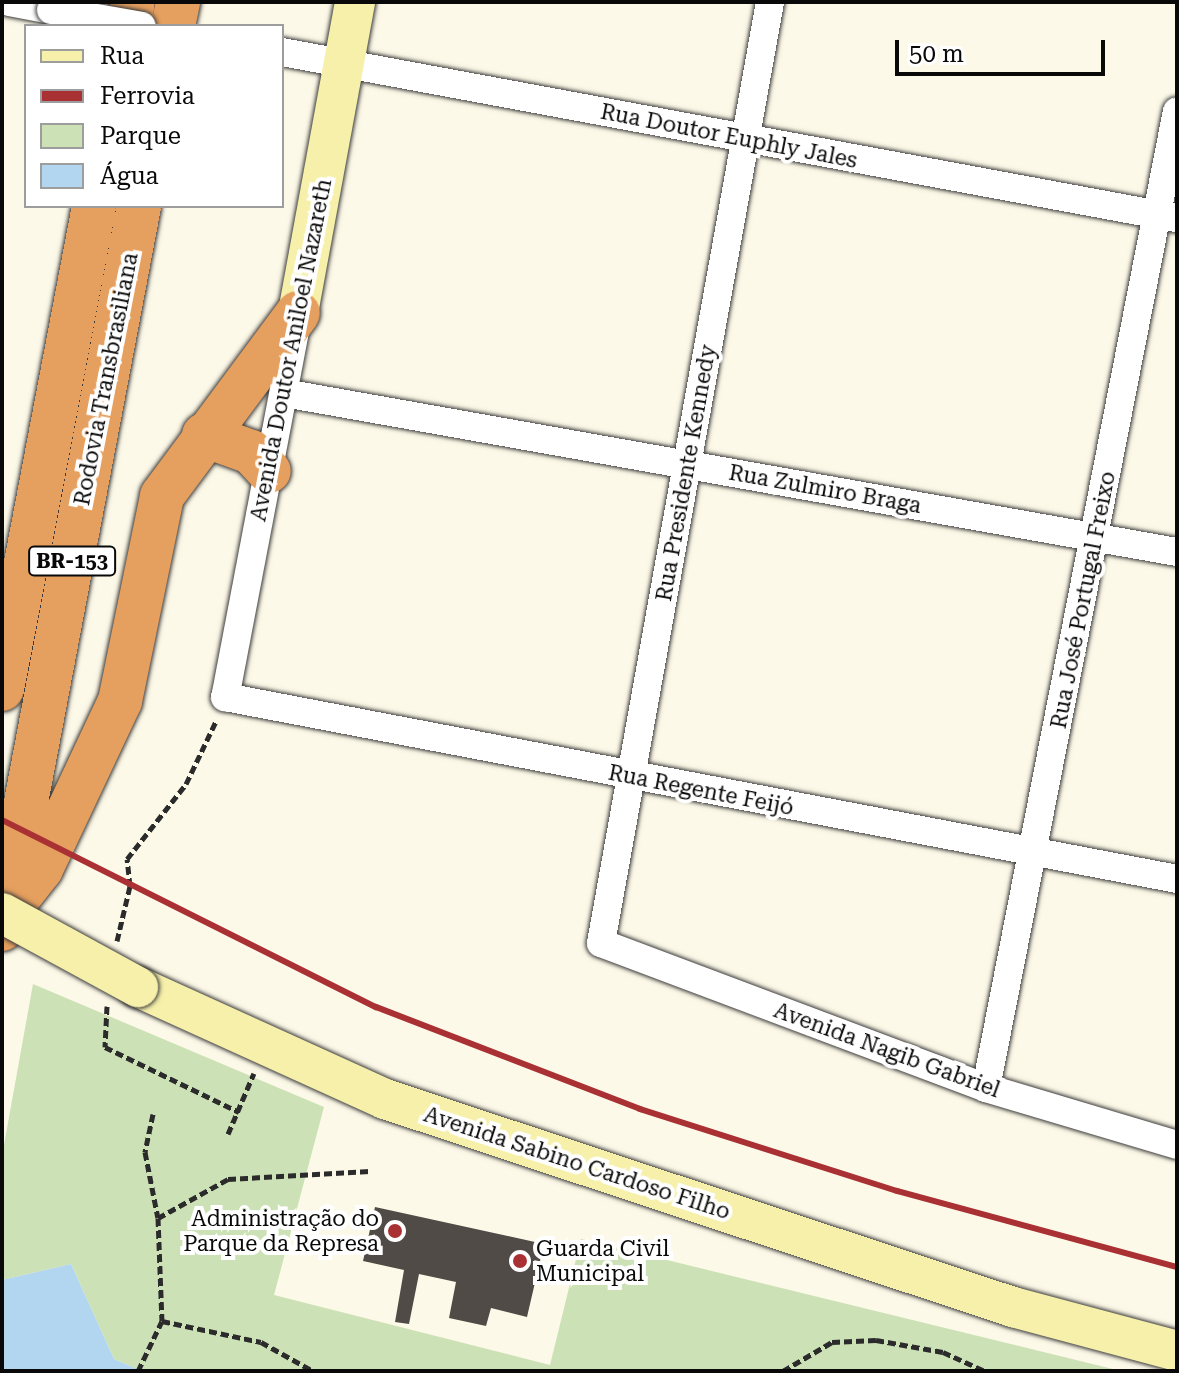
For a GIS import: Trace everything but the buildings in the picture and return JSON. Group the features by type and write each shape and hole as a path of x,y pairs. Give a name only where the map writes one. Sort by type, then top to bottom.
{"highway":[{"path":"129,24 133,2"},
{"path":"173,24 178,2"},
{"name":"Rodovia Transbrasiliana","path":"2,689 94,208"},
{"name":"Rodovia Transbrasiliana","path":"3,920 139,208"},
{"path":"3,920 41,869 120,701 162,496 204,435 298,313"},
{"path":"204,435 240,446 269,471"}],"main road":[{"name":"Avenida Doutor Aniloel Nazareth","path":"298,313 355,2"},
{"name":"Avenida Sabino Cardoso Filho","path":"3,920 124,987 262,1049 385,1099 700,1204 1177,1351"}],"street":[{"path":"9,2 131,24"},
{"name":"Rua Presidente Kennedy","path":"601,943 770,2"},
{"name":"Rua Doutor Euphly Jales","path":"284,52 1168,217"},
{"name":"Rua José Portugal Freixo","path":"986,1088 1035,854 1095,537 1168,217 1177,111"},
{"name":"Avenida Doutor Aniloel Nazareth","path":"225,697 298,313"},
{"name":"Rua Zulmiro Braga","path":"284,393 1177,552"},
{"name":"Rua Regente Feijó","path":"225,697 633,778 1177,879"},
{"name":"Avenida Nagib Gabriel","path":"601,943 986,1088 1177,1145"}],"path":[{"path":"116,948 130,886 127,859 186,784 225,697"},
{"path":"124,987 105,1047 239,1112"},
{"path":"228,1134 262,1049"},
{"path":"139,1370 162,1321 158,1218 145,1152 153,1114"},
{"path":"158,1218 228,1179 370,1171"},
{"path":"162,1321 261,1342 313,1371"},
{"path":"783,1371 832,1342 876,1340 943,1352 985,1371"}],"green space":[{"path":"33,984 324,1107 274,1295 550,1365 581,1239 1121,1371 142,1371 114,1359 71,1264 2,1280 2,1156"}],"water":[{"path":"71,1264 114,1359 142,1371 2,1371 2,1280"}],"railway":[{"path":"2,820 376,1007 640,1109 897,1191 1177,1267"}],"place":[{"name":"Administração do Parque da Represa","path":"395,1231"},
{"name":"Guarda Civil Municipal","path":"520,1261"}]}
